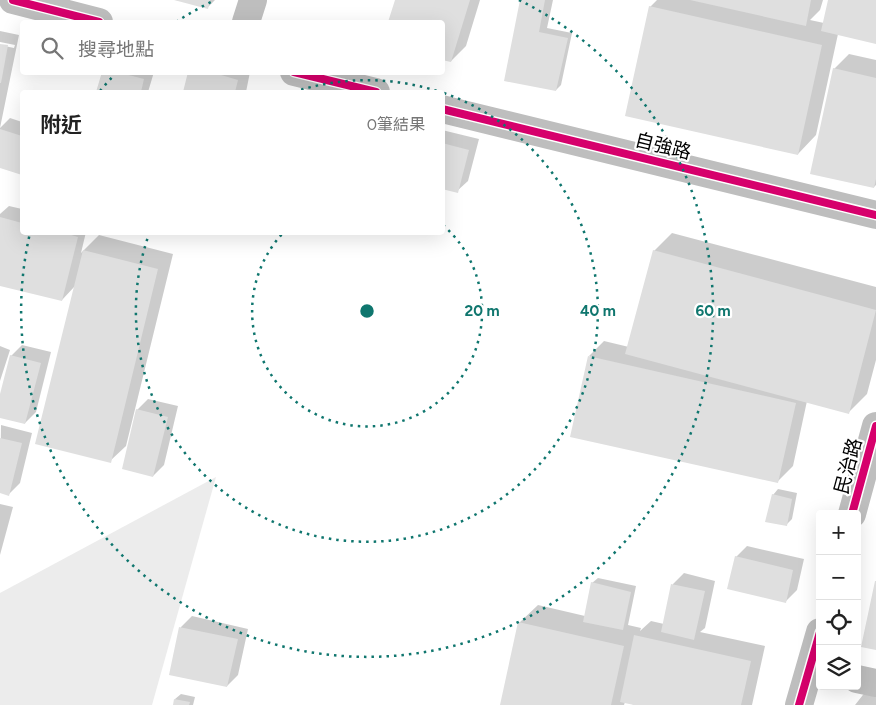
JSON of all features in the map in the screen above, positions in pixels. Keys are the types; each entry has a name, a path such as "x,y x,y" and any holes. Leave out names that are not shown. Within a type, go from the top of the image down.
{"street":[{"path":"14,0 91,20"},
{"path":"247,20 253,0"},
{"path":"306,75 368,90"},
{"name":"自強路","path":"445,110 876,214"},
{"name":"民治路","path":"853,510 876,426"},
{"path":"799,705 815,668 818,645"},
{"path":"861,679 876,683"}],"shaded area":[{"path":"216,477 152,705 0,705 0,593"}],"building":[{"path":"174,0 210,0 208,9"},
{"path":"395,0 470,0 451,62 445,61 445,20 389,20"},
{"path":"520,0 545,0 539,32 568,38 556,91 504,81"},
{"path":"690,0 811,0 806,26"},
{"path":"828,0 876,0 876,44 821,31"},
{"path":"649,6 822,45 798,155 625,116"},
{"path":"0,44 8,45 1,83 0,83"},
{"path":"833,68 876,78 876,179 874,188 810,174"},
{"path":"101,75 129,75 144,79 141,90 97,90"},
{"path":"187,75 221,75 238,80 236,90 184,90"},
{"path":"0,129 20,135 20,174 0,168"},
{"path":"445,144 469,150 458,193 445,190"},
{"path":"0,217 20,222 20,235 71,235 78,237 62,301 0,286"},
{"path":"83,250 158,269 111,463 35,444"},
{"path":"653,250 876,310 849,414 625,354"},
{"path":"10,355 41,363 25,424 0,418 0,394"},
{"path":"588,356 796,403 778,483 570,437"},
{"path":"136,409 168,417 153,477 122,469"},
{"path":"0,438 22,443 9,496 0,493"},
{"path":"772,494 792,499 787,526 765,522"},
{"path":"735,556 793,570 786,603 727,589"},
{"path":"875,581 876,581 876,650 861,647"},
{"path":"591,582 631,592 623,630 583,622"},
{"path":"671,584 705,591 694,640 661,632"},
{"path":"518,622 624,646 611,705 500,705"},
{"path":"179,627 238,639 227,687 169,675"},
{"path":"634,635 751,661 741,705 634,705 620,702"},
{"path":"174,699 190,702 189,705 173,705"}],"cycle path":[{"path":"13,0 91,20"},
{"path":"306,75 368,90"},
{"path":"445,110 876,215"},
{"path":"853,510 876,426"},
{"path":"799,705 816,645"}]}
